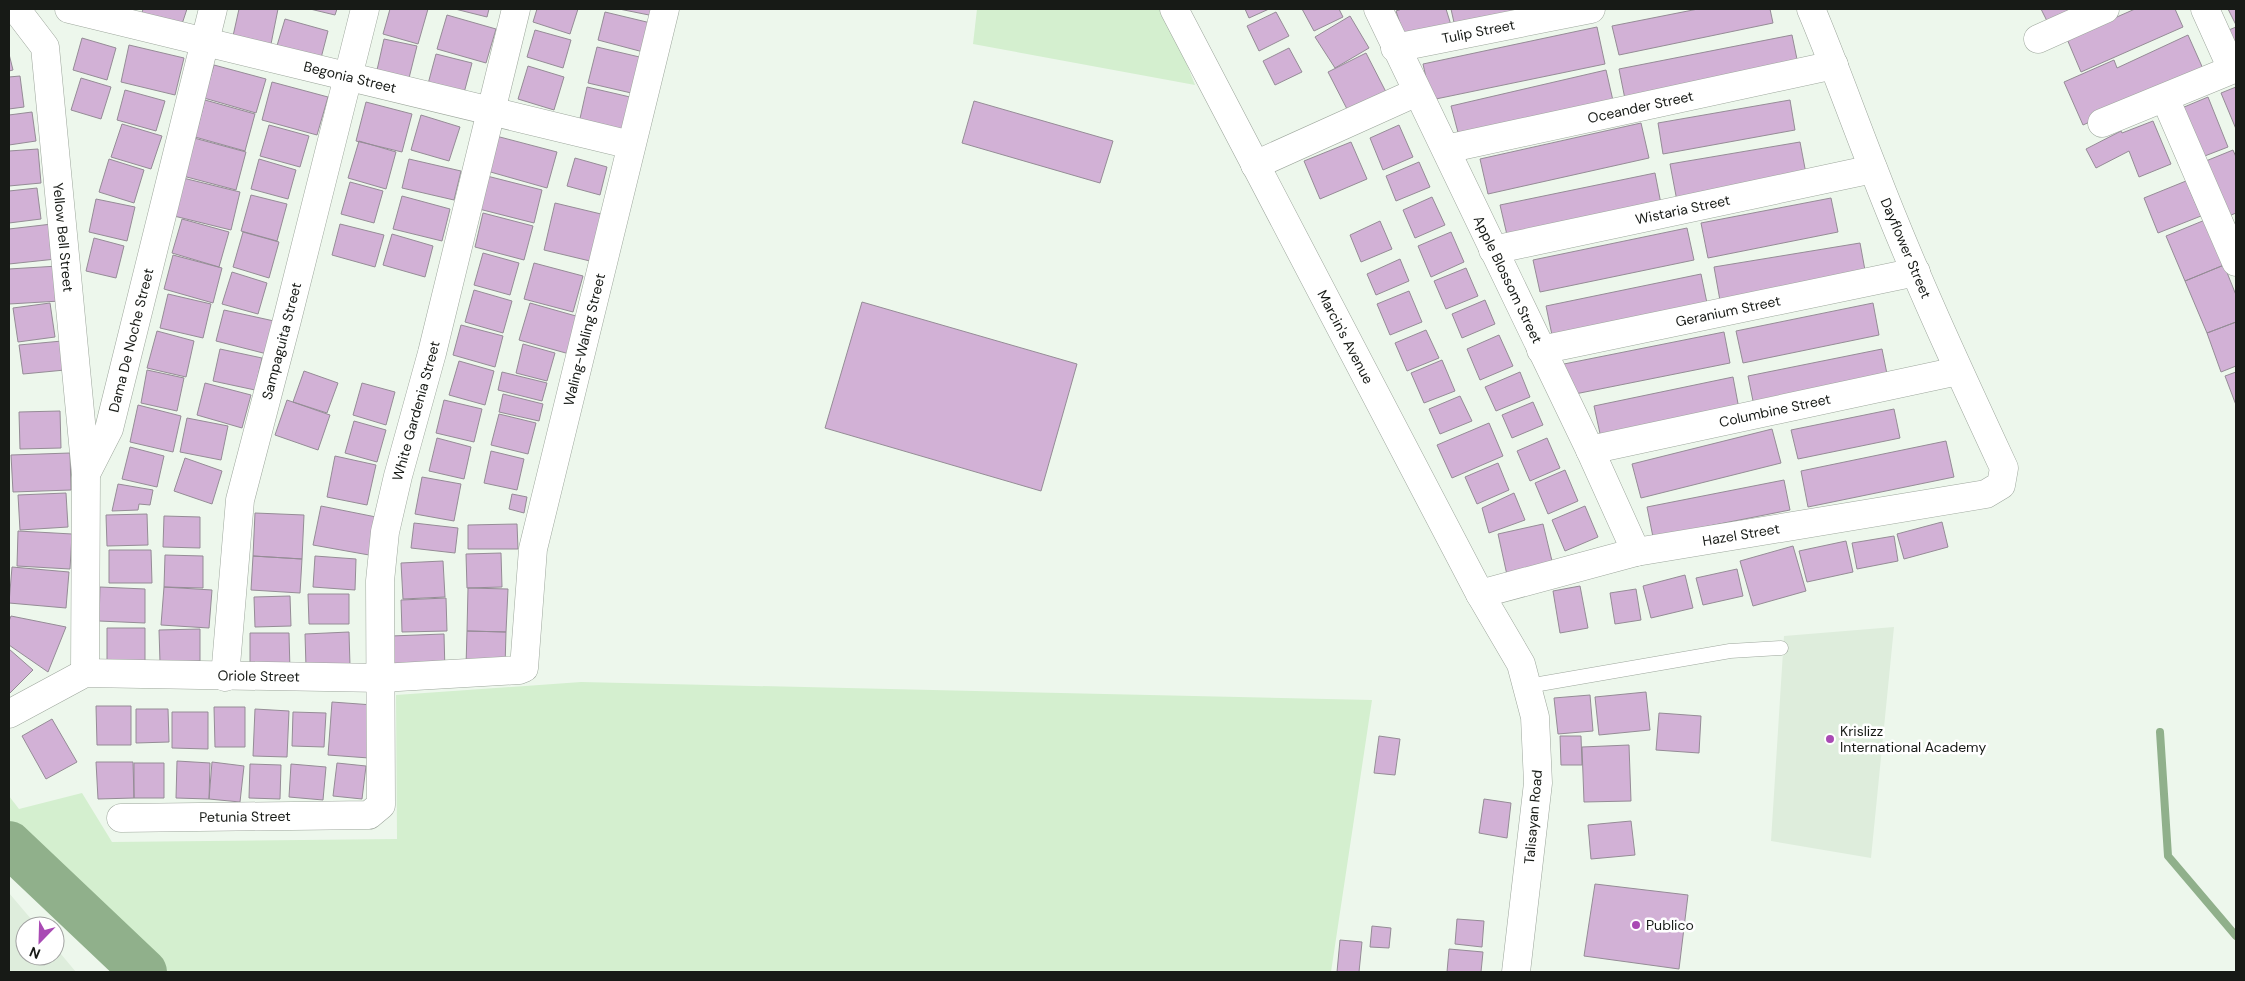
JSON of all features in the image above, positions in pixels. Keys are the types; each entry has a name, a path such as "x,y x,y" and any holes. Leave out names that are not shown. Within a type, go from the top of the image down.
{"street":[{"path":"16,9 45,47"},
{"path":"45,47 55,9"},
{"name":"Begonia Street","path":"69,9 631,145"},
{"name":"Dama De Noche Street","path":"84,673 86,474 109,430 213,9"},
{"name":"Sampaguita Street","path":"225,677 240,500 365,9"},
{"name":"White Gardenia Street","path":"368,815 376,811 382,802 380,581 385,532 398,476 432,353 516,9"},
{"name":"Waling-Waling Street","path":"519,670 524,668 525,664 533,549 665,9"},
{"name":"Marcin's Avenue","path":"1174,9 1480,594 1525,675"},
{"name":"Apple Blossom Street","path":"1378,9 1395,48 1446,149 1590,450 1636,552"},
{"name":"Tulip Street","path":"1395,48 1591,9"},
{"name":"Dayflower Street","path":"1811,9 1873,169 1916,272 1958,371 2004,468 2001,485"},
{"path":"2038,39 2105,9"},
{"path":"2102,123 2234,69 2205,9"},
{"name":"Yellow Bell Street","path":"45,47 86,474"},
{"name":"Oceander Street","path":"1446,149 1834,65"},
{"path":"1255,165 1417,92"},
{"path":"2165,98 2236,262"},
{"name":"Wistaria Street","path":"1493,250 1873,169"},
{"name":"Geranium Street","path":"1542,350 1916,272"},
{"name":"Columbine Street","path":"1590,450 1958,371"},
{"name":"Hazel Street","path":"1480,594 1636,552 1986,494 2001,485"},
{"name":"Oriole Street","path":"84,673 225,677 381,678 519,670"},
{"path":"9,714 84,673"},
{"name":"Talisayan Road","path":"1516,972 1538,782 1535,717 1525,675"},
{"name":"Petunia Street","path":"121,818 368,815"}],"lane":[{"path":"1525,675 1781,648"}],"shaded area":[{"name":"Krislizz International Academy","path":"1894,627 1871,858 1771,841 1784,636"},
{"path":"9,893 29,916 15,916 15,966 65,966 65,959 76,972 9,972"}],"green space":[{"path":"977,9 1165,9 1195,85 973,44"},
{"path":"581,682 1372,700 1331,972 152,972 9,838 9,796 19,809 82,793 112,842 397,839 396,695"}],"building":[{"path":"143,9 187,9 182,24 142,13"},
{"path":"239,9 278,9 271,44 233,36"},
{"path":"310,9 337,9 335,15"},
{"path":"390,9 428,9 418,44 383,34"},
{"path":"455,9 489,9 487,17"},
{"path":"537,9 578,9 570,34 533,22"},
{"path":"619,9 656,9 654,16"},
{"path":"1245,9 1269,9 1249,18"},
{"path":"1302,9 1339,9 1343,17 1314,31"},
{"path":"1402,9 1446,9 1451,25 1405,39 1396,11"},
{"path":"1451,9 1545,9 1455,27"},
{"path":"1698,9 1770,9 1773,23 1619,55 1612,26"},
{"path":"2041,9 2072,9 2073,12 2048,23"},
{"path":"2135,9 2175,9 2183,27 2081,72 2067,39"},
{"path":"2228,9 2236,9 2236,25"},
{"path":"605,12 655,24 647,53 598,40"},
{"path":"1276,12 1289,36 1259,51 1247,26"},
{"path":"447,15 496,29 486,63 437,49"},
{"path":"1350,16 1369,48 1335,68 1315,37"},
{"path":"285,19 328,31 320,62 276,49"},
{"path":"1597,27 1605,64 1431,100 1423,64"},
{"path":"2236,27 2236,59 2224,32"},
{"path":"535,30 571,40 563,68 527,57"},
{"path":"1792,35 1799,69 1626,104 1619,69"},
{"path":"2188,35 2204,71 2083,125 2064,82 2114,60 2117,68"},
{"path":"82,38 116,48 107,80 73,70"},
{"path":"384,39 417,46 409,78 377,70"},
{"path":"129,45 184,58 175,95 121,82"},
{"path":"597,47 648,59 640,95 588,83"},
{"path":"1289,48 1302,72 1275,85 1263,61"},
{"path":"1366,53 1386,92 1348,111 1328,72"},
{"path":"9,54 13,70 9,71"},
{"path":"436,54 472,63 464,93 428,84"},
{"path":"214,65 266,79 256,113 204,98"},
{"path":"528,66 564,77 554,110 518,99"},
{"path":"1606,70 1614,105 1460,140 1451,106"},
{"path":"20,76 24,107 9,109 9,77"},
{"path":"81,78 111,87 101,119 71,110"},
{"path":"272,82 328,97 317,135 262,120"},
{"path":"587,87 630,97 621,133 579,123"},
{"path":"2236,87 2236,129 2221,93"},
{"path":"125,90 165,101 156,131 117,120"},
{"path":"2208,97 2228,147 2197,159 2177,110"},
{"path":"205,100 255,114 245,151 195,137"},
{"path":"1790,100 1795,130 1663,154 1658,123"},
{"path":"974,101 1113,141 1100,183 962,143"},
{"path":"366,102 412,114 402,152 356,141"},
{"path":"32,112 36,141 9,145 9,115"},
{"path":"421,115 460,127 449,161 411,150"},
{"path":"2153,121 2171,164 2139,177 2129,151 2096,168 2086,149 2121,131 2122,133"},
{"path":"1641,123 1649,158 1488,194 1480,159"},
{"path":"122,124 162,136 151,169 111,157"},
{"path":"269,125 309,136 300,167 260,156"},
{"path":"1399,125 1413,157 1383,170 1370,138"},
{"path":"496,136 557,152 547,188 487,171"},
{"path":"194,138 246,152 236,190 183,176"},
{"path":"359,141 396,152 386,189 348,178"},
{"path":"1351,142 1367,179 1320,199 1304,161"},
{"path":"1800,142 1807,179 1677,201 1670,164"},
{"path":"38,149 41,183 9,186 9,151"},
{"path":"2233,150 2236,157 2236,213 2224,218 2201,163"},
{"path":"575,158 607,167 600,195 567,186"},
{"path":"109,159 144,170 134,203 99,192"},
{"path":"259,159 296,170 288,199 251,189"},
{"path":"409,159 461,171 454,200 402,188"},
{"path":"1419,162 1430,187 1396,201 1386,176"},
{"path":"1655,173 1661,204 1507,235 1500,205"},
{"path":"487,176 542,190 534,223 479,209"},
{"path":"183,178 240,192 231,230 174,216"},
{"path":"2186,181 2201,216 2158,233 2144,198"},
{"path":"350,182 383,191 374,223 341,214"},
{"path":"37,188 41,219 9,223 9,191"},
{"path":"251,195 287,204 277,241 241,231"},
{"path":"402,196 450,209 442,241 393,229"},
{"path":"1432,197 1445,225 1415,238 1403,210"},
{"path":"1831,198 1838,232 1708,258 1701,223"},
{"path":"96,199 135,207 127,241 89,232"},
{"path":"555,203 601,214 590,261 544,250"},
{"path":"483,213 533,226 524,260 475,247"},
{"path":"182,219 229,232 219,267 172,253"},
{"path":"2205,220 2224,265 2185,281 2166,236"},
{"path":"1380,221 1392,249 1361,262 1350,235"},
{"path":"52,224 56,259 9,264 9,229"},
{"path":"340,224 384,235 375,267 332,255"},
{"path":"1687,228 1694,260 1540,292 1533,260"},
{"path":"243,232 279,242 269,278 233,267"},
{"path":"1451,232 1464,262 1431,277 1418,246"},
{"path":"392,234 433,246 425,277 383,265"},
{"path":"94,238 124,246 116,278 86,271"},
{"path":"1860,243 1867,281 1721,306 1714,267"},
{"path":"483,253 519,263 510,295 474,285"},
{"path":"173,255 222,268 213,303 164,289"},
{"path":"1400,259 1409,281 1376,295 1367,274"},
{"path":"534,263 583,276 573,312 524,299"},
{"path":"2224,265 2236,295 2236,322 2207,333 2185,281"},
{"path":"58,266 60,301 9,304 9,269"},
{"path":"1466,268 1478,296 1446,309 1434,281"},
{"path":"232,272 267,283 258,314 222,304"},
{"path":"1701,274 1708,308 1553,340 1546,306"},
{"path":"474,290 512,301 503,333 465,322"},
{"path":"1409,291 1422,322 1390,335 1377,304"},
{"path":"168,294 211,304 203,338 160,328"},
{"path":"1485,300 1495,324 1462,338 1452,314"},
{"path":"862,302 1077,364 1041,491 825,428"},
{"path":"50,303 55,337 18,342 13,308"},
{"path":"530,303 583,318 573,355 519,340"},
{"path":"1873,303 1879,335 1743,363 1736,331"},
{"path":"224,310 274,321 267,354 216,341"},
{"path":"2236,322 2236,366 2221,372 2207,333"},
{"path":"461,325 503,336 495,367 453,355"},
{"path":"1426,330 1439,358 1407,371 1395,343"},
{"path":"157,331 194,341 186,377 147,368"},
{"path":"1724,332 1730,363 1570,395 1564,364"},
{"path":"1499,335 1513,366 1480,380 1467,349"},
{"path":"62,341 65,370 23,374 19,345"},
{"path":"523,344 555,353 547,381 516,373"},
{"path":"220,349 262,358 255,390 213,381"},
{"path":"1882,349 1888,379 1754,406 1748,376"},
{"path":"1442,360 1455,391 1424,403 1411,373"},
{"path":"459,361 494,371 485,405 449,395"},
{"path":"147,370 184,378 177,411 141,403"},
{"path":"304,371 338,383 327,413 293,402"},
{"path":"502,372 547,383 542,401 498,390"},
{"path":"1520,372 1530,397 1496,411 1485,387"},
{"path":"2236,372 2236,405 2225,376"},
{"path":"1733,377 1739,409 1601,438 1594,406"},
{"path":"205,383 251,395 242,428 197,415"},
{"path":"362,383 395,392 386,425 353,415"},
{"path":"503,394 543,404 539,421 499,412"},
{"path":"1460,396 1472,421 1440,434 1429,409"},
{"path":"287,400 330,415 318,450 275,435"},
{"path":"444,400 482,409 474,442 436,433"},
{"path":"1533,402 1543,425 1512,438 1502,415"},
{"path":"138,405 181,416 173,452 130,442"},
{"path":"1894,409 1900,438 1798,459 1791,430"},
{"path":"60,411 61,448 20,449 19,412"},
{"path":"499,414 536,423 528,454 491,445"},
{"path":"187,418 228,426 221,460 180,452"},
{"path":"354,421 386,430 377,462 345,453"},
{"path":"1489,423 1503,456 1452,478 1437,445"},
{"path":"1772,429 1781,463 1641,498 1632,464"},
{"path":"437,438 471,447 464,479 429,471"},
{"path":"1547,438 1560,468 1530,481 1517,451"},
{"path":"1946,441 1954,477 1808,507 1801,471"},
{"path":"130,447 164,456 157,487 122,479"},
{"path":"491,451 524,459 517,490 484,483"},
{"path":"70,453 71,490 13,492 11,455"},
{"path":"335,456 376,465 367,505 327,497"},
{"path":"185,458 222,471 212,504 174,491"},
{"path":"1498,463 1509,490 1477,504 1465,477"},
{"path":"1565,470 1578,501 1548,514 1535,483"},
{"path":"422,477 461,484 454,521 415,514"},
{"path":"1784,480 1790,510 1653,537 1647,507"},
{"path":"118,484 153,490 150,505 139,504 138,510 112,511"},
{"path":"66,493 68,527 20,530 18,495"},
{"path":"1514,493 1525,520 1489,533 1482,508"},
{"path":"512,494 527,497 524,513 509,509"},
{"path":"321,506 376,517 369,555 313,545"},
{"path":"1585,506 1598,537 1565,551 1552,520"},
{"path":"255,513 304,515 302,559 253,556"},
{"path":"147,514 148,545 107,546 106,515"},
{"path":"164,516 200,517 200,548 163,547"},
{"path":"1942,522 1948,547 1904,559 1897,534"},
{"path":"414,523 458,528 455,553 411,548"},
{"path":"517,524 518,549 468,549 468,525"},
{"path":"1543,524 1553,565 1507,575 1498,534"},
{"path":"18,531 72,534 70,569 17,566"},
{"path":"1894,536 1898,561 1857,569 1852,543"},
{"path":"1846,541 1853,572 1807,582 1799,551"},
{"path":"1793,546 1806,591 1753,606 1740,561"},
{"path":"109,550 151,550 152,583 109,583"},
{"path":"501,553 502,587 467,588 466,554"},
{"path":"165,555 203,556 203,588 164,587"},
{"path":"253,556 302,559 300,593 251,590"},
{"path":"315,556 356,559 355,590 313,587"},
{"path":"443,561 445,597 403,599 401,563"},
{"path":"12,567 69,572 66,608 9,603"},
{"path":"1737,569 1743,596 1703,605 1696,578"},
{"path":"1685,575 1693,608 1651,618 1643,586"},
{"path":"1580,586 1588,628 1560,633 1553,591"},
{"path":"100,587 145,589 145,623 99,621"},
{"path":"164,587 212,590 209,628 161,625"},
{"path":"468,588 508,589 506,632 467,631"},
{"path":"1636,589 1641,620 1615,624 1610,593"},
{"path":"308,594 349,594 349,624 309,624"},
{"path":"290,596 291,626 255,627 254,597"},
{"path":"446,598 447,631 402,632 401,600"},
{"path":"11,616 66,627 48,672 9,645 9,621"},
{"path":"107,628 145,628 145,669 107,669"},
{"path":"200,629 200,661 160,662 159,630"},
{"path":"467,631 506,632 505,667 466,666"},
{"path":"349,632 350,666 306,667 305,634"},
{"path":"250,633 289,633 290,671 250,672"},
{"path":"444,634 445,672 393,674 391,636"},
{"path":"9,649 33,670 9,694"},
{"path":"1646,692 1650,730 1599,735 1595,697"},
{"path":"1590,695 1593,731 1558,734 1554,698"},
{"path":"332,702 373,705 369,758 328,755"},
{"path":"96,706 131,706 131,745 97,745"},
{"path":"214,707 245,707 245,747 215,747"},
{"path":"136,709 168,709 169,742 136,743"},
{"path":"255,709 289,711 287,757 253,756"},
{"path":"172,712 208,712 208,749 172,748"},
{"path":"293,712 326,713 324,747 292,746"},
{"path":"1659,713 1701,716 1699,753 1656,750"},
{"path":"52,719 77,762 46,779 22,736"},
{"path":"1379,736 1400,739 1395,775 1374,773"},
{"path":"1560,736 1581,736 1582,765 1561,765"},
{"path":"1629,745 1631,801 1584,802 1582,747"},
{"path":"177,761 210,763 209,799 176,798"},
{"path":"96,762 133,762 134,798 98,799"},
{"path":"212,762 244,766 240,802 209,799"},
{"path":"134,763 164,763 164,798 134,798"},
{"path":"337,763 366,766 362,799 333,796"},
{"path":"250,764 281,765 280,799 249,798"},
{"path":"291,764 326,767 323,800 289,797"},
{"path":"1484,799 1511,803 1507,838 1479,833"},
{"path":"1631,821 1635,855 1591,859 1588,825"},
{"name":"Publico","path":"1595,884 1688,895 1679,969 1584,956"},
{"path":"1457,919 1484,921 1482,947 1455,944"},
{"path":"1372,926 1391,928 1389,948 1370,947"},
{"path":"1340,940 1362,942 1359,972 1337,972"},
{"path":"1449,949 1483,952 1481,972 1447,972"}],"waterway":[{"path":"2160,732 2168,856 2236,936"},
{"path":"9,844 144,972"}],"place":[{"name":"Krislizz International Academy","path":"1830,739"},
{"name":"Publico","path":"1636,925"}]}
